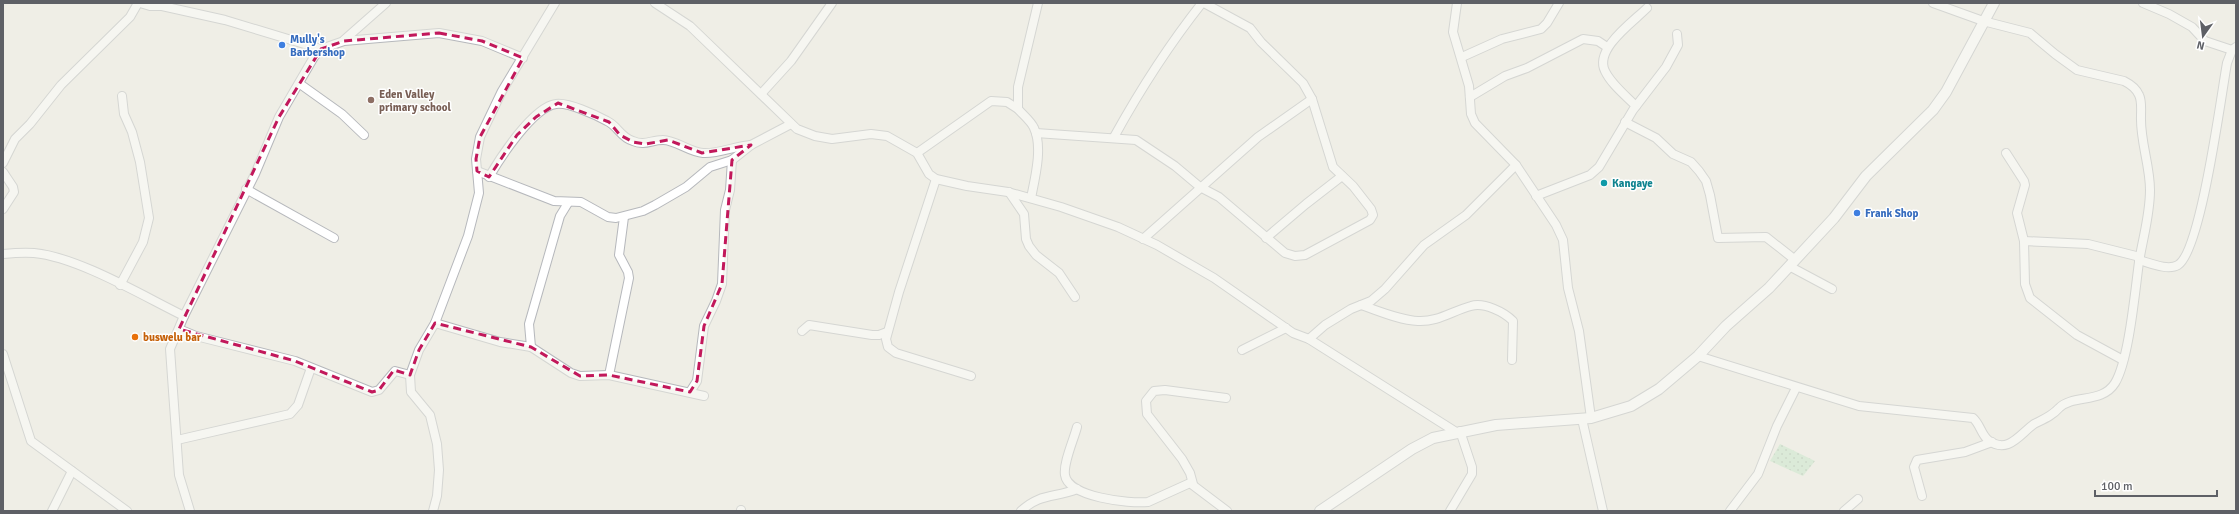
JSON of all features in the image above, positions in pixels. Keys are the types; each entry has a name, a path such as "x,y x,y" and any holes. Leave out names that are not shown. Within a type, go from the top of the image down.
{"street":[{"path":"3,163 14,139 30,124 61,85 130,17 139,3 150,6 162,6 226,20 321,49"},
{"path":"344,41 386,3"},
{"path":"433,511 437,496 439,470 438,444 430,415 411,392 410,375 418,350 435,323 468,236 479,192 476,159 480,137 502,91 555,3"},
{"path":"655,3 690,26 791,124 815,136 832,139 871,134 888,136 917,152 929,174 936,179 968,186 1008,192 1031,198 1097,219 1143,239 1227,286 1293,333 1309,339 1458,432 1472,467 1472,474 1450,511"},
{"path":"761,94 791,60 832,3"},
{"path":"1018,109 1018,87 1038,3"},
{"path":"1036,134 1114,137 1136,140 1175,166 1200,187 1219,197 1285,253 1294,256 1305,255 1370,220 1373,215 1371,209 1353,186 1333,167 1312,99 1303,83 1261,42 1250,28 1203,3 1170,43 1144,82 1114,137"},
{"path":"1457,3 1453,32 1462,57 1470,97 1471,114 1475,123 1516,165 1563,240 1568,288 1579,330 1587,419 1603,511"},
{"path":"1462,57 1502,39 1541,28 1547,23 1559,3"},
{"path":"1698,356 1796,388 1859,406 1973,418 1984,436 1992,442 1999,444 2012,443 2028,429 2052,416 2064,404 2093,398 2105,392 2116,382 2123,360 2140,258 2149,217 2150,189 2142,142 2140,95 2130,84 2124,81 2077,70 2030,33 1984,21 1933,3"},
{"path":"1320,511 1412,449 1433,438 1496,425 1587,419 1631,406 1659,389 1698,356 1792,262 1834,218 1866,176 1933,110 1946,92 1994,3"},
{"path":"2024,241 2088,244 2173,267 2180,264 2189,249 2199,221 2227,63 2234,49 2205,41 2192,27 2169,14 2143,3"},
{"path":"1636,106 1605,73 1603,59 1607,48 1647,8"},
{"path":"190,511 179,475 170,355 172,342 279,117 300,84 314,57 321,49 344,41 439,33 482,41 523,58"},
{"path":"1536,196 1590,174 1599,167 1625,122 1666,67 1678,45 1677,34"},
{"path":"1470,97 1505,76 1527,68 1582,39 1598,42 1607,48"},
{"path":"300,84 342,114 364,135"},
{"path":"120,285 143,242 149,218 140,162 132,132 124,114 122,96"},
{"path":"1143,239 1258,137 1312,99"},
{"path":"917,152 991,101 1007,102 1018,109 1033,126 1036,134 1038,167 1031,198"},
{"path":"489,177 517,135 536,116 551,105 558,103 579,109 609,122 620,135 633,142 646,144 668,140 681,147 702,153 751,145"},
{"path":"1625,122 1656,138 1677,156 1695,166 1706,180 1718,238 1766,237 1792,262 1832,289"},
{"path":"477,171 489,177 554,201 568,203 581,202 608,217 624,217 655,205 686,187 710,167 732,160 751,145 791,124"},
{"path":"2006,153 2024,181 2024,191 2017,213 2024,241 2025,284 2030,298 2077,334 2123,360"},
{"path":"690,392 697,381 704,326 722,284 725,210 730,190 732,160"},
{"path":"1309,339 1325,325 1371,301 1385,289 1424,245 1466,215 1516,165"},
{"path":"3,172 13,186 14,192 3,209"},
{"path":"1266,238 1342,176"},
{"path":"936,179 887,332 888,347 896,353 971,376"},
{"path":"246,189 334,238"},
{"path":"1008,192 1024,214 1026,238 1029,246 1036,255 1058,272 1074,297"},
{"path":"554,201 560,216"},
{"path":"531,347 529,324 560,216 568,203"},
{"path":"609,375 629,278 628,272 619,255 624,217"},
{"path":"3,254 33,252 62,259 184,316"},
{"path":"1361,305 1416,321 1444,317 1471,305 1490,308 1509,316 1513,321 1512,360"},
{"path":"435,323 500,342 531,347 576,374 609,375 704,396"},
{"path":"802,331 809,325 872,335 879,335 887,332"},
{"path":"1242,350 1286,328"},
{"path":"179,329 196,336 272,354 372,392 379,390 394,371 410,375"},
{"path":"3,354 29,437 37,446 127,511"},
{"path":"177,440 290,414 298,405 310,368"},
{"path":"1730,511 1758,474 1777,426 1796,388"},
{"path":"1193,484 1190,473 1182,459 1147,414 1146,401 1154,391 1165,390 1226,398"},
{"path":"1077,427 1065,474 1069,484 1077,489 1104,498 1141,503 1148,502 1186,483 1193,484 1227,511"},
{"path":"1922,496 1914,467 1917,460 1965,452 1992,442"},
{"path":"52,511 72,471"},
{"path":"1021,511 1028,504 1043,497 1077,489"},
{"path":"1844,511 1858,499"}],"highlighted area":[{"path":"439,33 482,41 523,58 480,137 476,159 477,171 489,177 517,135 536,117 558,103 609,122 620,135 633,142 646,144 668,140 702,153 751,145 732,160 722,284 704,326 697,381 690,392 609,375 580,376 531,347 435,323 419,350 410,375 394,370 379,390 372,392 295,361 179,329 279,117 321,49 344,41"}],"green space":[{"path":"1780,444 1815,461 1803,476 1770,461"}],"place":[{"name":"Mully's Barbershop","path":"282,45"},
{"name":"Eden Valley primary school","path":"371,100"},
{"name":"Kangaye","path":"1604,183"},
{"name":"Frank Shop","path":"1857,213"},
{"name":"buswelu bar","path":"135,337"}]}
